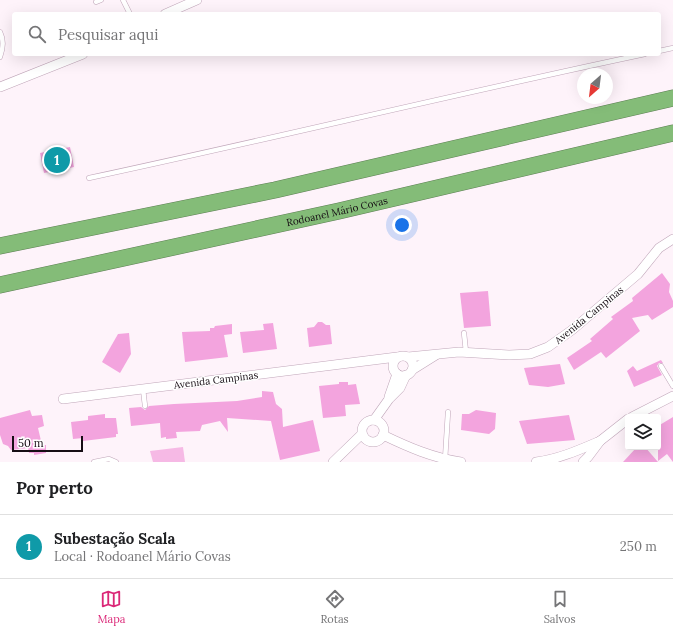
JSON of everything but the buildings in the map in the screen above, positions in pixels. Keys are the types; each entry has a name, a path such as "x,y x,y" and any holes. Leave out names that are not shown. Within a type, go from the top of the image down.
{"highway":[{"path":"0,246 275,190 673,98"},
{"name":"Rodoanel Mário Covas","path":"0,285 339,211 673,133"}],"street":[{"path":"170,12 198,0"},
{"path":"0,87 78,56"},
{"name":"Avenida Campinas","path":"408,357 439,353 466,352 509,355 530,354 548,347 572,330 638,274 659,248 673,239"},
{"path":"374,420 389,398 400,388 405,373 413,365 412,360 408,357 402,355 397,357 394,361 394,371 405,373 439,353"},
{"name":"Avenida Campinas","path":"63,399 397,357"},
{"name":"Avenida Campinas","path":"370,361 393,366"},
{"path":"638,414 673,396"},
{"path":"333,462 362,434 364,424 374,420 382,425 384,430 380,439 375,441 370,441 362,434"},
{"path":"583,462 600,442 625,421"},
{"path":"383,435 445,460 461,462"},
{"path":"536,462 548,460 600,442"}],"lane":[{"path":"123,0 129,12"},
{"path":"0,32 3,48 0,57"},
{"path":"661,51 673,48"},
{"path":"89,178 503,84 636,56"},
{"path":"464,333 466,352"},
{"path":"661,366 673,386"},
{"path":"142,389 145,406"},
{"path":"445,460 448,412"},
{"path":"94,462 109,459 116,462"}],"shaded area":[{"path":"183,447 185,462 153,462 150,451"}],"place":[{"name":"Subestação Scala","path":"57,160"}]}
